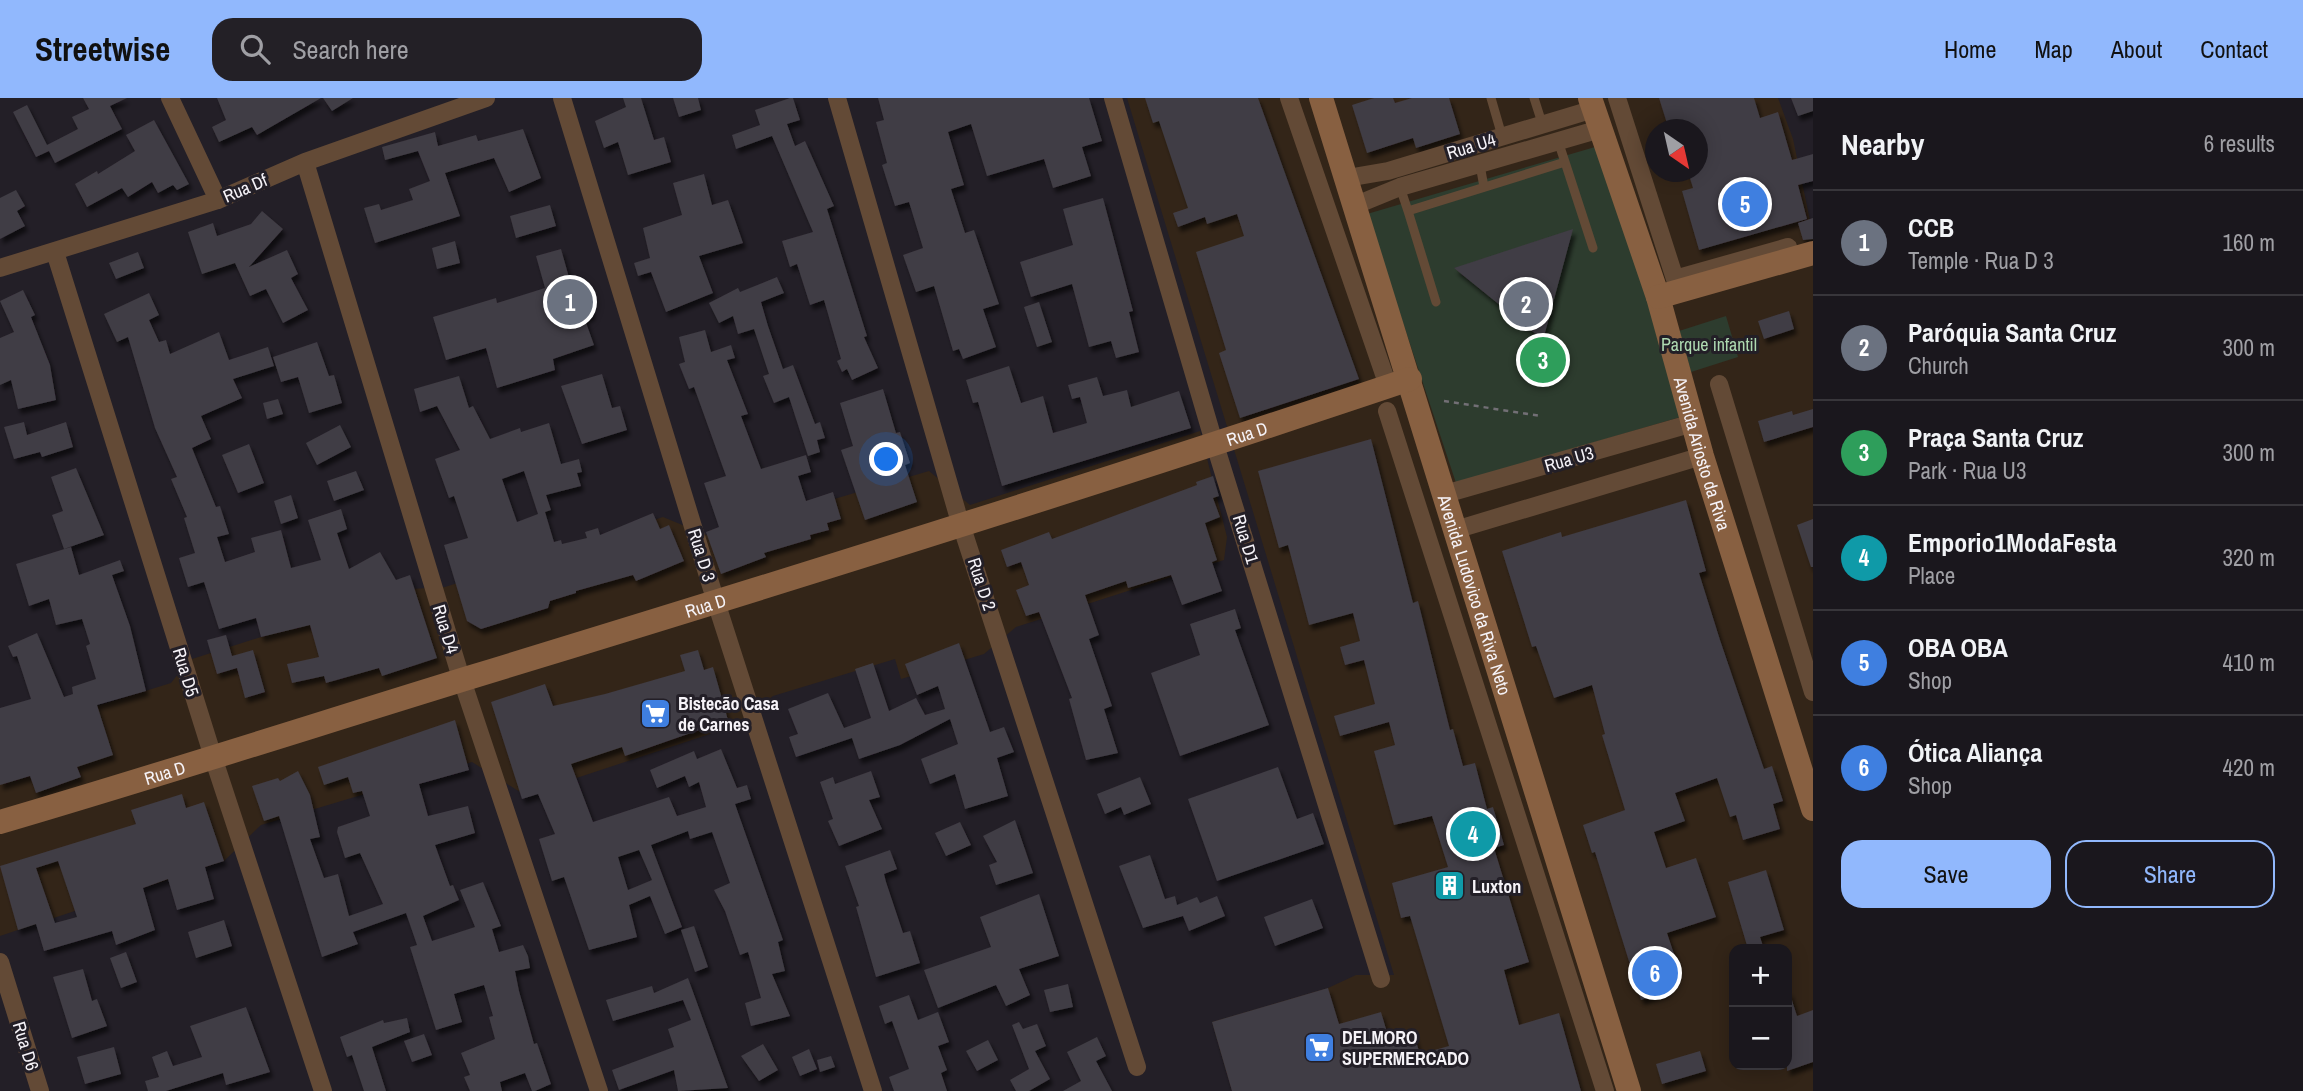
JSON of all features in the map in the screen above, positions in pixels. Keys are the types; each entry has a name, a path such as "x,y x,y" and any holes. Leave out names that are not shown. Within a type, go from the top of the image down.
{"street":[{"path":"170,98 218,200"},
{"name":"Rua Df","path":"0,268 218,200 305,162 463,102 486,98"},
{"name":"Rua D 3","path":"562,98 716,603 873,1091"},
{"name":"Rua D 2","path":"837,98 961,524 1137,1067"},
{"name":"Rua D1","path":"1113,98 1216,445 1381,979"},
{"path":"1289,98 1398,378"},
{"name":"Avenida Ludovico da Riva Neto","path":"1321,98 1356,205 1398,378 1445,494 1629,1091"},
{"path":"1617,98 1675,279 1788,247"},
{"name":"Rua U4","path":"1348,178 1388,171 1542,123 1595,112"},
{"name":"Rua U4","path":"1356,205 1400,187 1558,141 1595,112"},
{"name":"Avenida Ariosto da Riva","path":"1595,112 1658,297 1702,456 1813,809"},
{"path":"1477,145 1480,165"},
{"name":"Rua D4","path":"305,162 462,680 599,1091"},
{"name":"Rua D5","path":"55,252 214,760 323,1091"},
{"path":"1658,297 1813,253"},
{"name":"Rua D","path":"0,822 214,760 1216,445 1398,378"},
{"path":"1719,384 1813,692"},
{"path":"1387,411 1605,1091"},
{"name":"Rua U3","path":"1445,494 1693,423"},
{"name":"Rua U3","path":"1455,530 1702,456"},
{"name":"Rua D6","path":"0,961 40,1091"}],"lane":[{"path":"1491,98 1502,136"},
{"path":"1534,98 1542,123"},
{"path":"1558,141 1592,248"},
{"path":"1408,211 1565,162"},
{"path":"1480,165 1484,187"},
{"path":"1400,187 1436,302"}],"path":[{"path":"1444,401 1541,416"}],"shaded area":[{"path":"1127,98 1778,98 1793,139 1813,235 1813,1091 1232,1091 1212,1022 1328,988 1356,975 1394,975"},
{"path":"1200,431 1227,537 1224,560 1016,627 984,654 901,679 895,659 773,696 734,726 525,795 472,762 261,825 224,861 0,936 0,736 171,683 189,660 411,589 445,587 663,517 709,536 929,471 970,505"}],"green space":[{"path":"1595,147 1656,303 1684,416 1456,483 1367,214"},
{"name":"Parque infantil","path":"1726,316 1738,357 1691,372 1679,331"}],"building":[{"path":"83,98 127,98 110,106 122,129 55,163 49,151 36,157 13,112 27,105 47,145 78,129 72,117 89,109"},
{"path":"217,98 321,98 257,135 252,127 219,142 212,127 226,120"},
{"path":"323,98 353,98 332,111"},
{"path":"623,98 641,98 654,140 664,137 671,162 628,175 618,142 604,148 595,121 626,107"},
{"path":"673,98 698,98 701,110 679,117"},
{"path":"793,98 800,120 787,124 795,146 805,141 834,206 827,209 867,336 864,337 878,368 852,380 847,369 842,372 837,361 841,359 824,300 810,305 797,264 790,267 782,241 813,232 772,136 736,149 732,135 760,125 755,110"},
{"path":"878,98 1089,98 1102,141 1082,147 1091,176 1053,188 1044,159 987,176 971,124 948,132 964,185 951,189 965,233 974,230 999,304 983,309 996,347 963,359 959,349 953,351 934,286 916,292 903,255 923,248 909,202 895,206 882,165 887,163 876,122 884,120"},
{"path":"1145,98 1258,98 1359,379 1240,418 1219,353 1226,350 1196,252 1244,236 1237,214 1207,224 1205,217 1178,227 1173,213 1188,208 1159,121 1153,123"},
{"path":"1374,98 1393,98 1395,103 1412,98 1449,98 1460,134 1416,148 1413,138 1367,153 1352,105"},
{"path":"1659,98 1754,98 1760,118 1778,112 1792,160 1813,154 1813,181 1798,185 1807,219 1699,250 1682,191 1693,188 1691,182 1708,182 1708,119 1666,119"},
{"path":"1791,98 1813,98 1813,111 1798,116"},
{"path":"154,120 189,184 177,190 173,185 158,193 152,182 128,197 122,188 87,207 75,184 97,171 98,174 135,151 126,135"},
{"path":"523,129 541,178 509,192 494,158 445,173 460,216 375,243 364,208 379,204 381,210 413,200 409,189 430,181 418,151 385,160 382,147 435,132 438,146 476,135 478,141"},
{"path":"704,174 712,205 728,200 743,243 699,256 713,293 666,312 651,272 638,276 634,263 650,258 643,228 682,215 673,183"},
{"path":"16,190 25,206 17,211 25,226 0,239 0,198"},
{"path":"1103,198 1133,311 1129,312 1139,352 1116,358 1111,341 1089,347 1072,284 1031,297 1020,262 1073,245 1063,209"},
{"path":"550,205 556,226 516,238 510,216"},
{"path":"262,211 283,229 249,267 287,250 298,274 291,278 308,310 283,323 266,289 250,296 235,263 202,274 188,232 213,223 217,236 251,224"},
{"path":"1813,218 1813,239 1803,240 1798,223"},
{"path":"1573,229 1543,340 1454,268"},
{"path":"455,241 460,263 437,269 432,248"},
{"path":"561,249 570,281 580,278 592,315 584,317 594,345 553,359 555,370 497,388 486,348 446,360 433,317 496,298 497,303 545,288 536,256"},
{"path":"138,252 144,268 116,279 109,263"},
{"path":"777,277 784,293 761,302 783,369 793,365 815,424 820,422 825,438 817,440 820,452 808,456 789,397 774,403 763,376 769,374 754,329 738,334 733,316 719,323 709,303 738,288 740,292"},
{"path":"23,290 35,315 31,317 50,365 56,400 18,409 11,380 0,385 0,338 14,332 0,301"},
{"path":"149,293 159,315 149,320 159,342 166,340 170,354 219,332 229,360 268,347 274,366 233,379 242,398 201,416 211,439 192,448 216,507 220,506 229,534 217,537 225,562 255,552 251,538 281,530 291,568 321,560 308,520 341,509 347,529 337,533 349,569 380,552 396,580 410,575 437,658 382,676 379,668 326,683 324,676 292,683 287,664 319,657 310,625 261,637 256,618 219,629 204,582 188,587 179,558 195,553 184,518 187,517 171,479 177,477 155,428 128,337 117,342 104,314"},
{"path":"1039,302 1052,342 1037,347 1024,307"},
{"path":"1789,311 1794,329 1764,339 1758,321"},
{"path":"705,330 711,352 731,345 735,358 727,360 748,414 741,416 761,469 806,455 811,472 798,476 806,501 833,492 841,519 827,523 829,530 810,535 811,539 764,553 766,557 721,574 706,532 719,527 704,483 726,476 694,387 689,389 679,364 685,362 679,337"},
{"path":"317,342 329,376 334,375 342,403 309,413 298,377 281,382 273,357"},
{"path":"1009,366 1021,403 1043,396 1053,433 1087,423 1080,397 1072,399 1068,385 1097,377 1103,396 1127,390 1131,407 1179,391 1191,428 1002,486 978,402 973,403 966,380"},
{"path":"602,374 612,408 620,406 627,430 582,444 561,386"},
{"path":"459,376 469,408 473,406 490,439 520,428 521,432 549,423 561,464 579,459 582,472 577,473 581,486 546,495 551,510 545,512 554,542 561,540 562,544 587,538 585,532 598,528 600,535 653,513 660,529 669,525 684,561 636,581 633,575 576,591 550,601 548,608 481,629 467,621 444,545 468,538 454,496 449,498 435,459 460,450 437,406 420,412 414,389","holes":["524,471 538,514 517,522 502,479"]},
{"path":"883,389 896,433 900,432 910,463 905,465 917,502 865,520 841,450 853,446 840,403"},
{"path":"278,399 283,414 267,419 263,403"},
{"path":"1813,409 1813,427 1764,442 1758,421 1792,411 1793,415"},
{"path":"24,422 27,435 66,422 73,447 42,457 40,452 14,459 4,427"},
{"path":"340,425 351,447 317,465 306,443"},
{"path":"1371,439 1413,603 1418,601 1450,730 1453,729 1463,766 1475,763 1487,809 1493,807 1504,845 1494,848 1529,962 1504,970 1519,1025 1559,1013 1581,1091 1232,1091 1212,1022 1328,988 1339,1024 1381,1012 1389,1039 1413,1032 1420,1054 1449,1046 1410,916 1401,918 1392,883 1448,867 1432,816 1394,825 1374,751 1395,745 1389,722 1340,736 1334,716 1375,704 1364,660 1345,665 1340,647 1360,641 1353,613 1309,625 1288,545 1279,548 1258,471"},
{"path":"249,444 264,483 238,493 222,455"},
{"path":"76,468 104,535 64,549 52,515 63,511 51,477"},
{"path":"356,471 364,490 334,501 327,481"},
{"path":"1213,476 1219,496 1213,498 1220,517 1205,523 1217,560 1212,562 1222,591 1182,605 1171,575 1128,588 1126,581 1085,595 1099,635 1089,639 1112,706 1104,709 1118,753 1086,760 1069,699 1072,698 1039,612 1026,616 1016,590 1029,585 1021,562 1007,567 1001,550 1049,532 1052,539 1197,485 1196,482"},
{"path":"291,495 298,518 281,524 274,501"},
{"path":"1686,500 1706,571 1699,573 1720,640 1764,769 1772,766 1783,801 1773,804 1780,829 1743,840 1736,815 1730,817 1717,778 1675,793 1685,821 1654,832 1666,868 1696,858 1716,917 1667,933 1677,963 1660,969 1667,991 1641,1000 1595,852 1592,853 1583,825 1625,810 1602,735 1605,734 1592,685 1554,698 1536,646 1532,647 1502,551 1561,532 1562,537"},
{"path":"1813,519 1813,567 1811,567 1797,525"},
{"path":"71,547 79,575 120,560 124,571 112,575 130,626 146,691 97,705 113,755 77,767 81,777 36,793 30,776 0,785 0,708 31,699 17,656 13,657 8,646 37,633 64,697 73,694 72,687 96,679 86,646 90,644 82,619 56,625 49,599 29,606 16,564"},
{"path":"1235,609 1241,628 1235,630 1269,725 1180,756 1151,673 1200,655 1190,624"},
{"path":"226,635 232,656 253,650 265,692 245,698 237,668 217,674 207,640"},
{"path":"959,643 990,732 1004,727 1014,752 997,758 1008,796 965,809 955,774 930,784 921,759 958,744 950,719 900,745 859,759 852,738 796,757 789,737 798,734 788,709 828,693 844,728 871,718 855,669 873,663 889,711 916,698 925,715 945,709 938,686 917,695 905,664"},
{"path":"698,650 704,670 713,667 728,720 625,756 622,747 571,764 593,822 669,797 677,816 706,807 699,782 689,787 685,776 657,788 650,770 694,751 697,759 721,749 737,788 747,785 751,799 735,804 783,940 778,942 785,971 772,974 790,1016 751,1026 745,1003 761,998 748,952 740,955 725,911 714,890 730,883 712,832 690,839 688,831 651,845 682,927 665,934 650,896 629,905 637,937 589,950 564,877 552,881 539,839 555,834 538,794 522,799 491,702 545,684 553,706 605,694 685,671 680,655","holes":["639,850 652,880 628,890 618,857"]},
{"path":"455,720 469,770 419,784 428,816 468,806 475,833 435,845 450,886 453,885 459,900 423,916 432,941 475,927 460,890 483,882 501,926 492,929 499,952 523,945 528,956 530,968 515,971 534,1044 537,1043 551,1084 535,1091 532,1091 525,1073 500,1082 502,1091 470,1091 464,1077 470,1075 461,1053 495,1039 489,1017 493,1016 484,985 454,994 462,1022 436,1030 410,947 417,945 406,913 353,932 358,944 322,957 279,816 264,821 252,786 278,778 280,781 298,771 310,795 320,837 310,839 324,878 338,874 349,916 383,904 360,853 345,858 337,832 338,827 370,816 362,791 353,793 348,777 324,785 318,767"},
{"path":"1278,767 1297,819 1313,813 1324,844 1217,881 1188,799"},
{"path":"871,771 880,797 869,800 882,829 839,846 828,821 833,819 820,782 833,777 835,784"},
{"path":"1140,777 1151,804 1124,815 1121,807 1105,814 1097,794"},
{"path":"182,794 186,808 204,802 224,861 205,867 214,899 177,910 168,879 143,888 155,930 116,945 112,931 44,951 36,924 18,930 0,866 136,824 131,810","holes":["58,861 77,917 55,923 36,868"]},
{"path":"1015,820 1033,873 996,885 989,865 997,862 983,836"},
{"path":"960,822 971,845 946,856 935,833"},
{"path":"890,850 897,869 884,874 886,882 903,933 910,931 920,963 876,977 856,907 859,906 845,866"},
{"path":"1150,855 1165,899 1175,896 1177,905 1197,897 1200,903 1217,896 1225,916 1189,931 1183,916 1143,928 1119,866"},
{"path":"1766,870 1784,930 1760,937 1762,944 1747,944 1728,882"},
{"path":"1039,894 1059,956 1019,969 1030,995 1006,1006 996,985 938,1008 924,970 991,947 980,917"},
{"path":"1312,899 1323,928 1275,946 1264,917"},
{"path":"224,920 232,946 196,958 188,932"},
{"path":"694,926 708,967 695,972 681,930"},
{"path":"126,952 137,982 121,988 110,958"},
{"path":"83,969 92,1001 97,999 107,1026 72,1038 53,977"},
{"path":"688,978 728,1088 678,1091 674,1070 619,1090 612,1070 674,1047 668,1029 691,1020 683,1000 613,1021 606,1000 652,986 654,993"},
{"path":"1068,984 1073,1007 1050,1012 1044,990"},
{"path":"909,995 918,1020 938,1012 949,1042 938,1046 947,1070 941,1073 947,1091 894,1091 889,1077 909,1069 892,1021 885,1024 879,1006"},
{"path":"1792,1000 1797,1016 1813,1010 1813,1062 1792,1069"},
{"path":"246,1007 270,1072 226,1085 223,1073 166,1091 148,1091 145,1081 159,1077 152,1057 167,1051 173,1066 202,1057 190,1026"},
{"path":"407,1018 410,1032 372,1047 386,1091 364,1091 352,1055 347,1057 340,1037 383,1020 384,1023"},
{"path":"1019,1022 1023,1029 1037,1024 1046,1046 1035,1051 1050,1079 1029,1091 1016,1091 1010,1080 1029,1069 1012,1025"},
{"path":"424,1034 432,1055 412,1062 404,1041"},
{"path":"1097,1037 1106,1056 1096,1061 1112,1091 1063,1091 1081,1081 1067,1052"},
{"path":"988,1040 998,1060 977,1071 966,1051"},
{"path":"763,1044 778,1070 759,1081 741,1056"},
{"path":"114,1047 121,1074 85,1084 77,1057"},
{"path":"809,1049 817,1069 800,1076 792,1057"},
{"path":"1700,1051 1706,1071 1662,1084 1656,1064"},
{"path":"831,1056 835,1067 820,1072 817,1060"}],"place":[{"name":"OBA OBA","path":"1745,204"},
{"name":"CCB","path":"570,302"},
{"name":"Paróquia Santa Cruz","path":"1526,304"},
{"name":"Praça Santa Cruz","path":"1543,360"},
{"name":"Bistecão Casa de Carnes","path":"655,713"},
{"name":"Emporio1ModaFesta","path":"1473,834"},
{"name":"Luxton","path":"1449,886"},
{"name":"Ótica Aliança","path":"1655,973"},
{"name":"DELMORO SUPERMERCADO","path":"1319,1047"}]}
